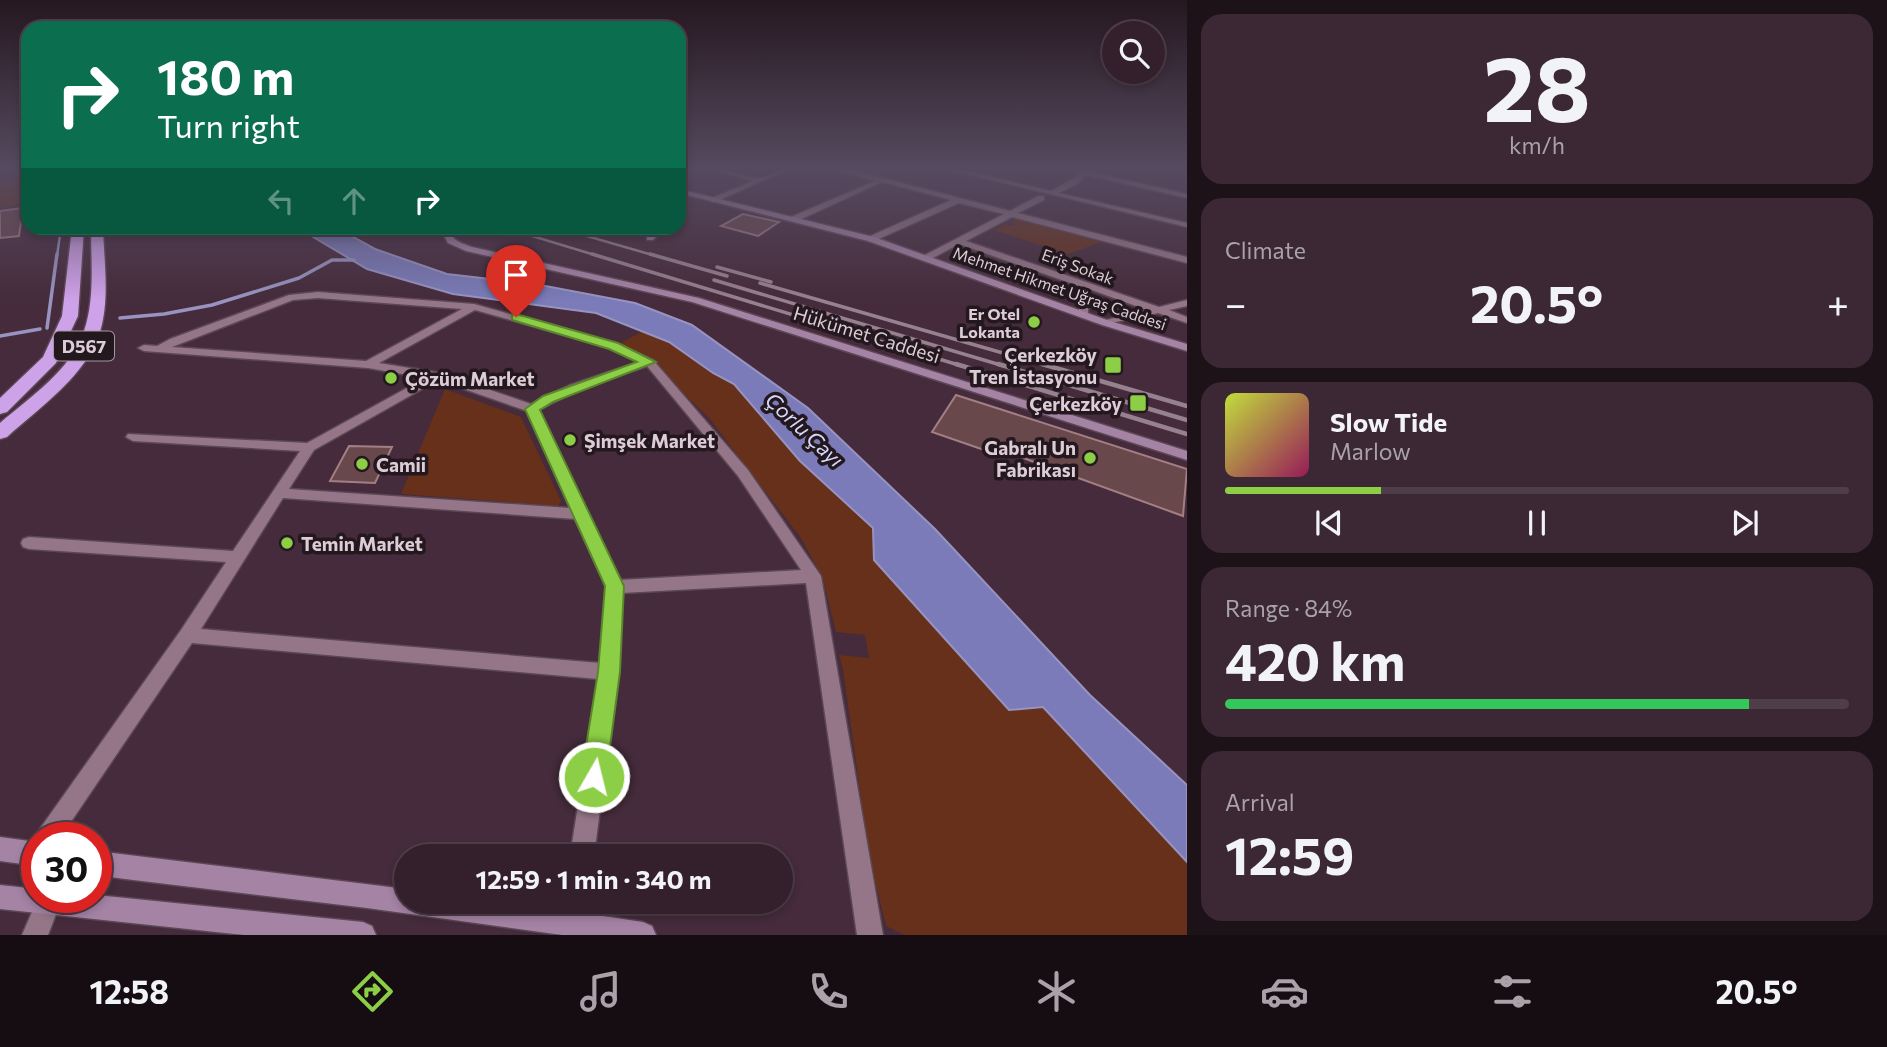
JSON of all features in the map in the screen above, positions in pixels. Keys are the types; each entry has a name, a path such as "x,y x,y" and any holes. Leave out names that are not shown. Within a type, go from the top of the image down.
{"highway":[{"name":"D567","path":"0,408 50,359 71,316 77,235"},
{"name":"D567","path":"0,432 67,371 89,339 97,313 97,235"}],"main road":[{"name":"Mehmet Hikmet Uğraş Caddesi","path":"771,214 871,239 1106,323 1187,348"},
{"name":"Hükümet Caddesi","path":"448,235 451,240 469,249 695,300 1187,456"},
{"path":"0,849 21,851"},
{"path":"112,866 178,876 394,897"},
{"path":"0,897 21,900"},
{"path":"112,911 290,931 363,935"},
{"path":"580,914 643,935"}],"street":[{"path":"793,219 805,214"},
{"path":"871,239 928,214"},
{"path":"926,257 1008,214"},
{"path":"1011,214 1187,260"},
{"path":"1139,214 1187,225"},
{"name":"Eriş Sokak","path":"958,241 1187,320"},
{"path":"1083,314 1084,285"},
{"path":"584,844 609,672 614,586 532,409 437,376 368,365 151,349 292,297 376,298 474,307 614,346 649,362 743,473 813,576 870,935"},
{"path":"1106,323 1187,303"},
{"path":"368,365 474,307"},
{"path":"532,409 548,399 605,376 649,362"},
{"path":"58,822 187,635 309,447 437,376"},
{"path":"134,437 309,447"},
{"path":"281,493 580,514"},
{"path":"29,544 239,557"},
{"path":"614,586 813,576"},
{"path":"187,635 609,672"},
{"path":"35,935 44,913"}],"shaded area":[{"path":"1016,219 1102,242 1068,254 994,230 1006,224 1011,226 1015,223 1010,222"},
{"path":"643,331 669,342 713,373 734,384 800,461 873,528 874,560 1009,710 1043,707 1187,862 1187,935 905,935 886,926 869,856 839,655 869,658 865,635 836,632 823,579 801,538 709,418 648,359 619,344"},
{"path":"445,389 521,417 561,501 558,506 401,494"}],"water":[{"name":"Çorlu Çayı","path":"310,235 350,235 375,249 447,274 535,284 635,303 692,325 808,408 935,529 1090,695 1187,785 1187,862 1043,707 1009,710 874,560 873,528 800,461 734,384 713,373 669,342 596,313 453,294 367,269"}],"building":[{"path":"0,214 21,214 19,236 0,238"},
{"path":"743,214 779,222 758,236 721,226"},
{"name":"Gabralı Un Fabrikası","path":"956,395 1187,469 1183,516 990,446 987,451 932,432"},
{"name":"Camii","path":"349,446 392,447 375,483 330,481"}],"waterway":[{"path":"57,256 60,235"},
{"path":"47,328 57,254"},
{"path":"120,318 164,314 212,305 299,278 332,260 354,260"},
{"path":"0,336 40,329"}],"railway":[{"path":"529,235 598,256"},
{"path":"583,235 656,256"},
{"path":"592,254 962,366"},
{"path":"650,254 727,276"},
{"path":"717,267 771,282"},
{"path":"714,280 1004,366"},
{"path":"760,283 1048,366"},
{"path":"956,364 1187,434"},
{"path":"998,364 1187,420"},
{"path":"1042,364 1187,406"}],"place":[{"name":"Er Otel Lokanta","path":"1034,322"},
{"name":"Çerkezköy Tren İstasyonu","path":"1113,365"},
{"name":"Çözüm Market","path":"391,378"},
{"name":"Çerkezköy","path":"1138,403"},
{"name":"Şimşek Market","path":"570,440"},
{"name":"Gabralı Un Fabrikası","path":"1090,458"},
{"name":"Camii","path":"362,464"},
{"name":"Temin Market","path":"287,543"}],"route":[{"path":"516,317 614,346 649,362 586,383 532,409 614,586 609,672 594,777"}]}
